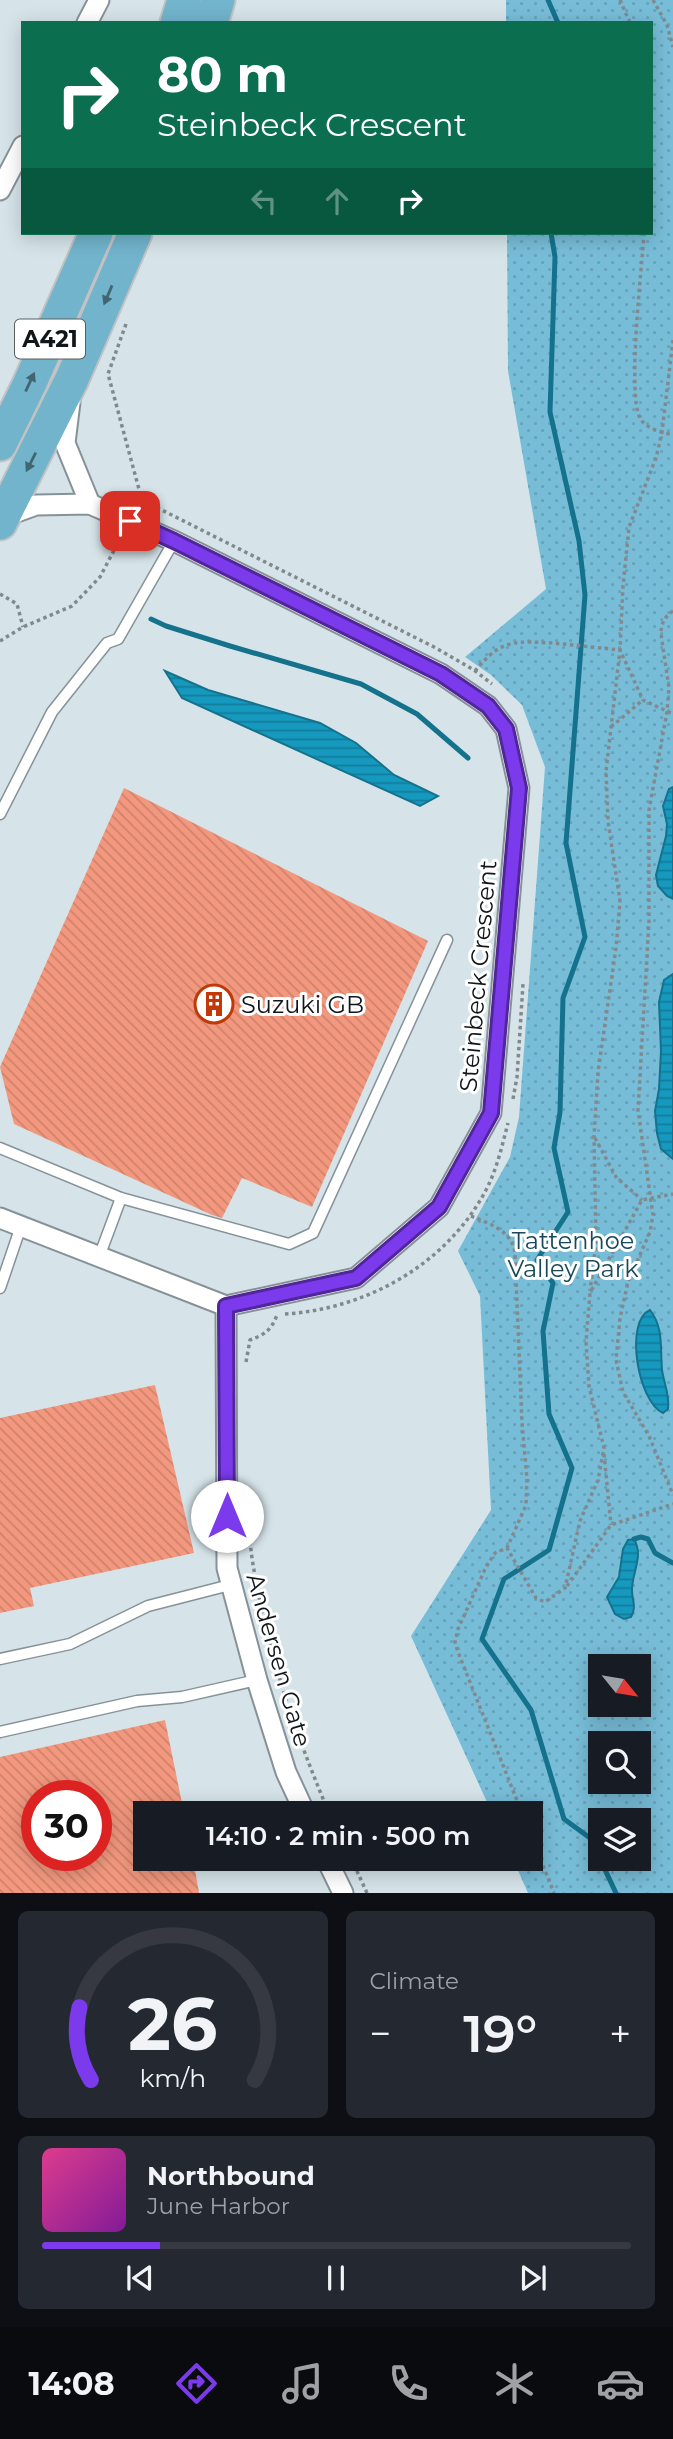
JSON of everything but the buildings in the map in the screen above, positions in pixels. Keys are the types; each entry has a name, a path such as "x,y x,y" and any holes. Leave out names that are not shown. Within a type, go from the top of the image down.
{"highway":[{"path":"178,21 184,0"},
{"path":"212,21 218,0"},
{"name":"A421","path":"0,444 95,235"},
{"name":"A421","path":"2,520 72,379 134,235"}],"street":[{"path":"88,21 99,0"},
{"path":"0,190 21,150"},
{"path":"72,379 65,443 90,504"},
{"name":"Steinbeck Crescent","path":"2,520 36,505 90,504 174,541 441,674 488,706 506,729 519,788 491,1113 439,1207 356,1278 226,1306"},
{"path":"0,1219 226,1306"},
{"name":"Andersen Gate","path":"226,1306 227,1568 257,1680 286,1772 299,1801"},
{"path":"333,1871 343,1893"}],"lane":[{"path":"0,814 52,712 107,643 118,639 174,541"},
{"path":"0,1148 121,1198 289,1244 313,1233 447,940"},
{"path":"99,1257 121,1198"},
{"path":"0,1288 21,1226"},
{"path":"0,1659 70,1644 148,1606 230,1585"},
{"path":"0,1732 138,1701 182,1697 257,1680"}],"path":[{"path":"620,0 629,21"},
{"path":"653,0 667,25 673,47"},
{"path":"644,235 634,384 637,410 641,421 651,428 673,435"},
{"path":"0,641 23,627 72,606 100,577 130,521 140,493 108,374 126,322"},
{"path":"611,1525 604,1448 589,1386 586,1342 596,1243 594,1137 598,1072 620,901 608,821 606,771 620,650 622,586 629,527 656,458 662,432 673,340"},
{"path":"666,390 673,388"},
{"path":"0,594 17,604 23,627"},
{"path":"673,611 666,615 661,625 669,688 649,810 649,921 638,1110 653,1215 650,1232 628,1282 620,1318 616,1360 623,1392 649,1436 673,1495"},
{"path":"475,671 488,656 512,643 620,650"},
{"path":"620,650 643,700 673,714"},
{"path":"610,728 643,700"},
{"path":"594,1137 617,1177 642,1200 673,1194"},
{"path":"590,1293 642,1200"},
{"path":"470,1216 504,1232 514,1243 527,1479 526,1505 507,1548 495,1553 486,1567 457,1629 455,1642 517,1801"},
{"path":"565,1588 580,1521 598,1480 604,1448"},
{"path":"507,1548 536,1598 545,1602 565,1588 611,1525 673,1504"},
{"path":"543,1866 554,1893"},
{"path":"357,1871 368,1893"}],"green space":[{"name":"Tattenhoe Valley Park","path":"506,0 673,0 673,1893 528,1893 518,1871 543,1871 543,1801 487,1801 411,1636 491,1510 480,1296 458,1251 510,1157 519,1117 545,767 522,705 491,675 465,657 546,589 508,371 507,235 653,235 653,21 506,21"}],"shaded area":[{"path":"165,671 208,690 320,723 356,743 394,775 438,796 420,806 182,698"},
{"path":"673,787 673,899 658,886 656,875 666,836 667,824 663,806 669,789"},
{"path":"673,974 673,1159 661,1149 655,1111 661,1051 659,1002 664,980"},
{"path":"650,1310 658,1324 662,1370 668,1399 668,1409 663,1413 654,1406 647,1394 637,1362 638,1329 642,1317"},
{"path":"634,1539 638,1558 632,1583 634,1610 631,1617 624,1619 615,1614 607,1597 619,1577 623,1549 628,1540"}],"waterway":[{"path":"548,0 557,21"},
{"path":"551,235 555,257 550,412 579,541 585,595 566,843 585,937 563,998 560,1112 554,1148 568,1212 537,1260 553,1283 543,1331 549,1414 572,1468 549,1550 504,1579 482,1639 531,1710 564,1819 590,1838 616,1893"},
{"path":"151,619 230,646 361,684 417,714 468,758"},
{"path":"634,1539 648,1539 655,1553 673,1563"}],"place":[{"name":"Suzuki GB","path":"214,1004"}],"route":[{"path":"130,521 441,674 488,706 506,729 519,788 491,1113 439,1207 356,1278 226,1306 227,1516"}]}
